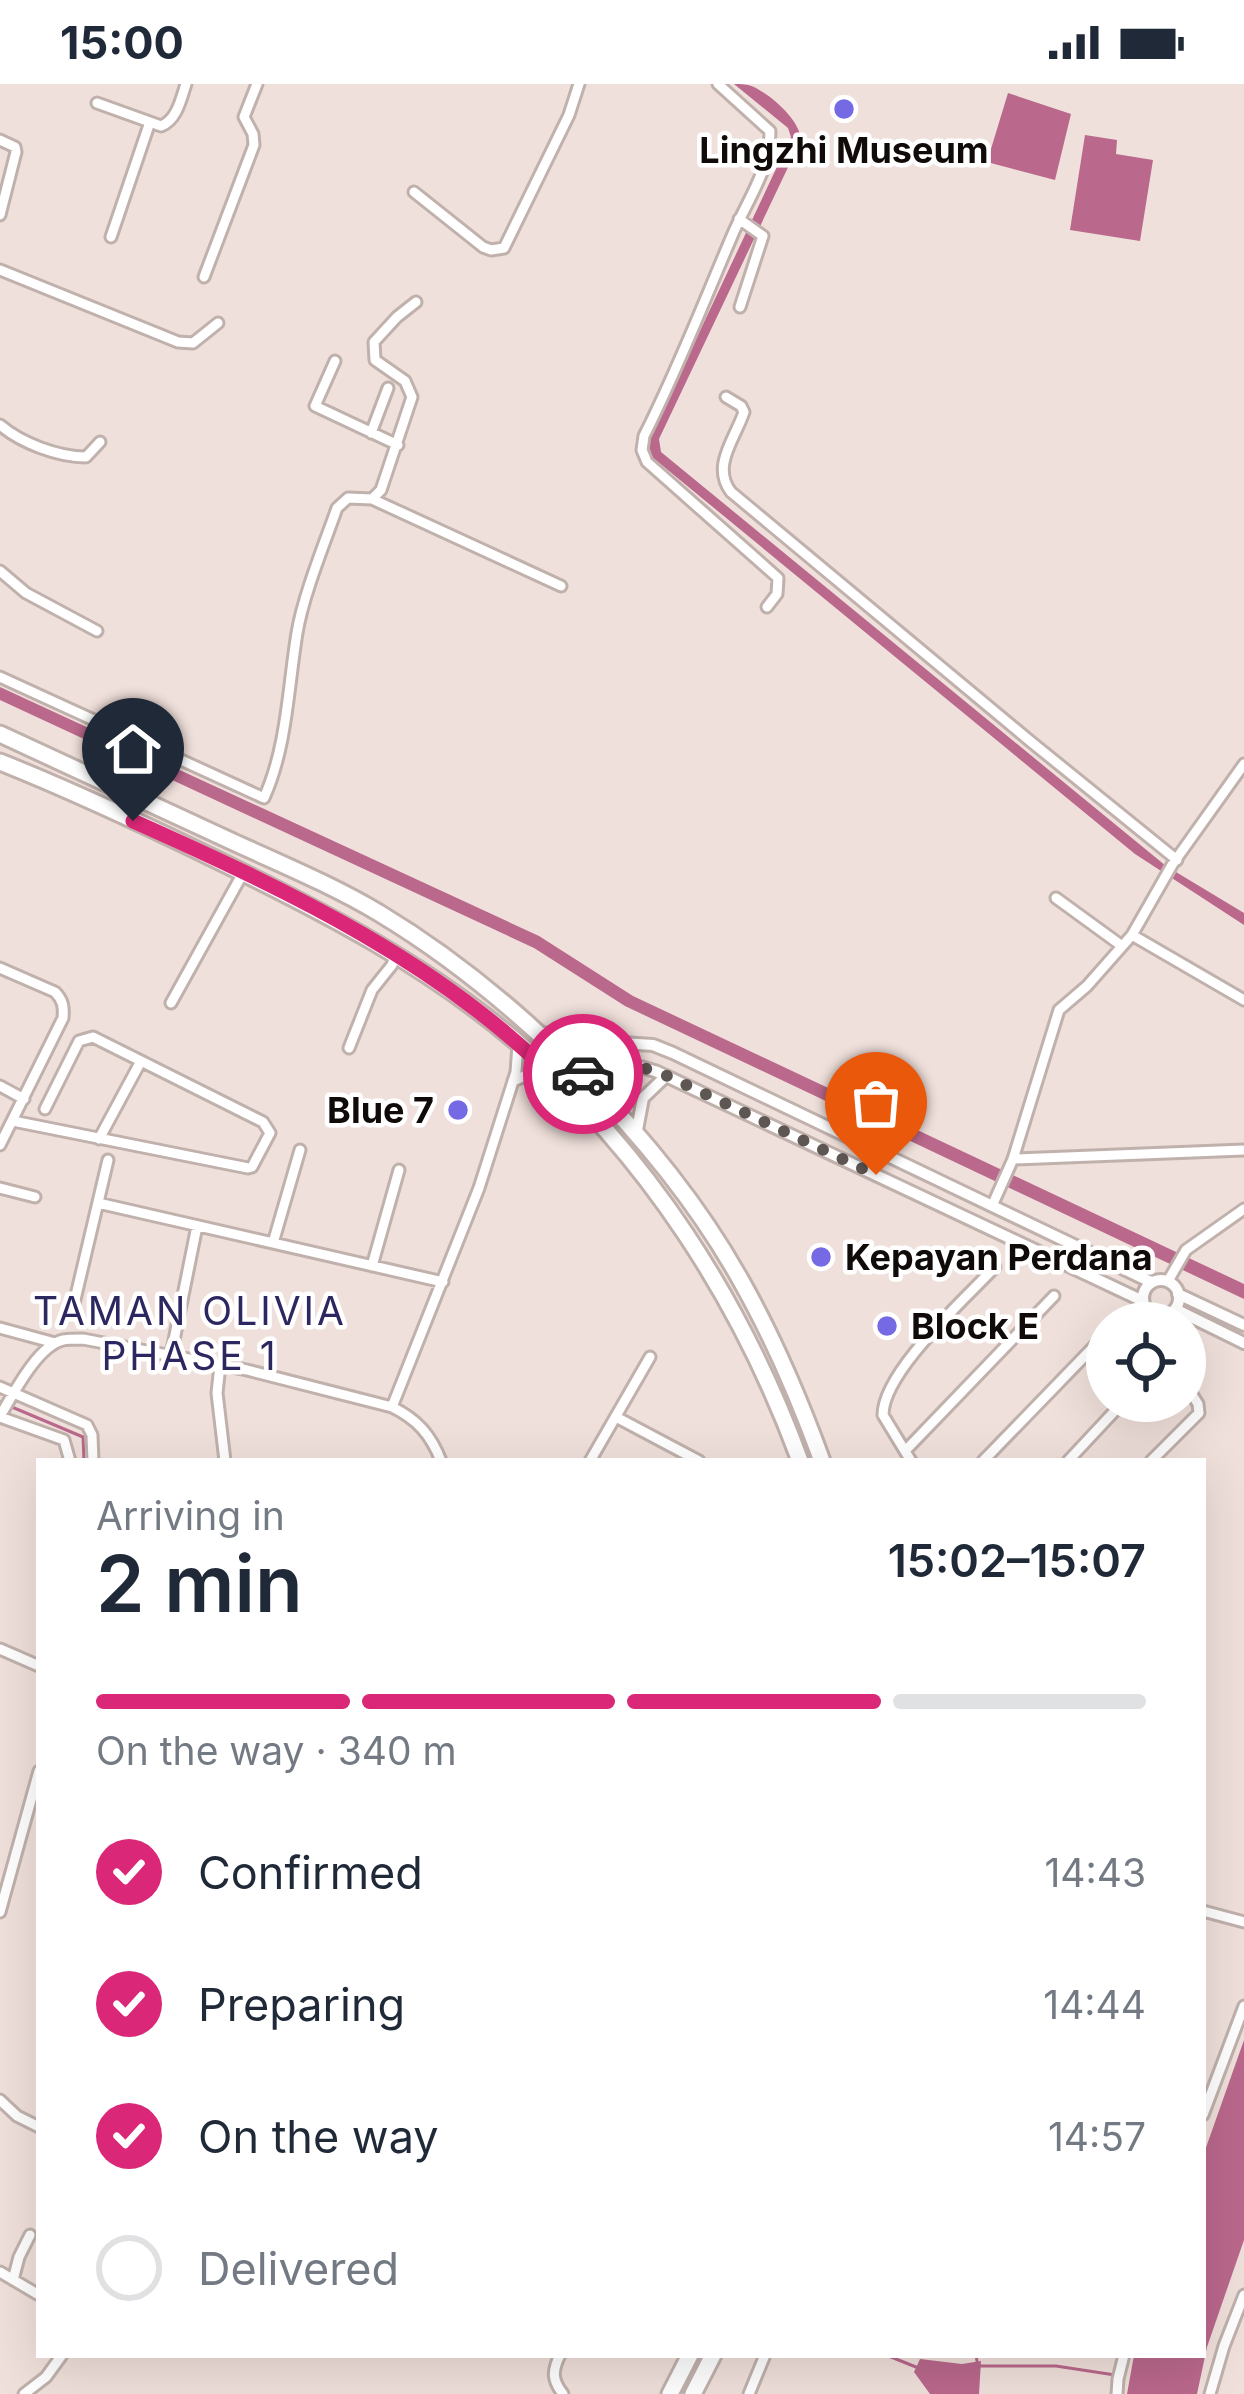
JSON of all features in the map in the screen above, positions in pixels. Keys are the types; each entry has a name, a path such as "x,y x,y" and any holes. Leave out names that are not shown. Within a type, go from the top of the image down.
{"highway":[{"path":"0,734 344,894 445,957 536,1031 636,1135 687,1197 739,1275 783,1360 821,1458"},
{"path":"0,761 243,873 396,954 518,1043 622,1150 695,1247 749,1342 799,1458"},
{"path":"411,934 408,946 414,956 451,992"},
{"path":"670,2394 688,2358"},
{"path":"698,2390 712,2358"}],"street":[{"path":"97,104 161,126 170,122 186,84"},
{"path":"204,277 254,145 254,134 244,117 257,84"},
{"path":"414,192 483,247 505,248 579,84"},
{"path":"718,84 770,131 766,168 644,436 642,450 647,462 778,578 777,594 766,607"},
{"path":"110,237 150,122"},
{"path":"0,140 16,152 0,215"},
{"path":"740,307 763,240 759,231 743,222"},
{"path":"0,270 178,342 193,343 218,322"},
{"path":"372,499 381,490 398,445 411,392 405,381 375,360 374,342 416,302"},
{"path":"335,361 315,406 398,445"},
{"path":"371,434 388,388"},
{"path":"727,397 744,412 722,469 731,492 1174,862"},
{"path":"0,425 23,441 81,458 100,442"},
{"path":"0,677 264,798 282,737 299,623 337,508 348,498 372,499 561,586"},
{"path":"0,571 26,593 97,631"},
{"path":"992,1206 1011,1165 1059,1010 1088,986 1132,934 1174,862 1244,764"},
{"path":"1229,788 1244,797"},
{"path":"171,1003 243,873"},
{"path":"1056,898 1122,946"},
{"path":"1132,934 1244,1000"},
{"path":"349,1048 372,990 396,954"},
{"path":"0,968 55,992 63,1003 63,1018 0,1145"},
{"path":"536,1031 574,1040 653,1045 673,1053 1151,1282"},
{"path":"13,1121 248,1168 270,1129 93,1037 79,1041 45,1109"},
{"path":"392,1407 474,1204 513,1081 518,1043"},
{"path":"566,1090 586,1062 613,1043"},
{"path":"99,1139 141,1061"},
{"path":"580,1075 629,1064 666,1076 1140,1302"},
{"path":"513,1081 549,1072"},
{"path":"636,1135 643,1098 666,1076"},
{"path":"0,1086 24,1099"},
{"path":"273,1243 300,1150"},
{"path":"1011,1165 1244,1150"},
{"path":"73,1308 108,1160"},
{"path":"372,1266 399,1170"},
{"path":"0,1188 35,1196"},
{"path":"98,1203 443,1282"},
{"path":"1144,1302 1144,1290 1151,1282 1172,1276 1186,1250 1244,1210"},
{"path":"171,1355 197,1226"},
{"path":"995,1267 907,1362 890,1388 883,1407 886,1423 908,1456 1054,1295"},
{"path":"1172,1276 1176,1302"},
{"path":"1178,1294 1244,1325"},
{"path":"1206,1324 1244,1343"},
{"path":"0,1328 55,1343 83,1339 171,1355 392,1407 427,1432 440,1458"},
{"path":"55,1343 1,1415 64,1440 69,1458"},
{"path":"986,1458 1086,1355"},
{"path":"592,1458 650,1357"},
{"path":"220,1365 217,1393 226,1458"},
{"path":"0,1388 90,1428 94,1458"},
{"path":"616,1417 694,1458"},
{"path":"1071,1458 1104,1422"},
{"path":"1154,1458 1190,1422"},
{"path":"0,1649 36,1665"},
{"path":"0,1912 36,1783"},
{"path":"1206,1912 1244,1922"},
{"path":"1206,2106 1244,2006"},
{"path":"0,2100 36,2126"},
{"path":"14,2280 30,2235"},
{"path":"0,2272 36,2293"},
{"path":"1210,2394 1244,2295"},
{"path":"24,2394 46,2377 60,2358"},
{"path":"559,2358 554,2383 563,2394"},
{"path":"749,2394 764,2358"},
{"path":"1118,2394 1123,2358"}],"shaded area":[{"path":"734,84 754,87 777,102 796,125 801,140 659,439 661,452 1166,866 1244,913 1244,925 1135,854 652,457 652,433 791,137 788,128"},
{"path":"1008,93 1071,114 1055,180 987,162"},
{"path":"1085,135 1117,140 1116,154 1153,160 1140,241 1070,230"},
{"path":"0,687 539,936 633,996 1244,1284 1244,1299 625,1006 534,948 0,700"},
{"path":"1244,2040 1244,2240 1206,2352 1206,2148"},
{"path":"1133,2358 1205,2358 1197,2394 1127,2394"},
{"path":"920,2359 962,2364 981,2361 979,2394 930,2394 914,2372"}],"waterway":[{"path":"0,1402 83,1437 84,1458"},
{"path":"894,2358 916,2367"},
{"path":"980,2366 1056,2366 1115,2375"}],"way so far":[{"path":"583,1074 629,1064 659,1072 876,1175"}],"place":[{"name":"Lingzhi Museum","path":"844,109"},
{"name":"Blue 7","path":"458,1110"},
{"name":"Kepayan Perdana","path":"821,1257"},
{"name":"Block E","path":"887,1326"}],"district":[{"name":"TAMAN OLIVIA PHASE 1","path":"190,1334"}],"route":[{"path":"133,821 273,887 396,954 518,1043 566,1090 583,1074"}]}
